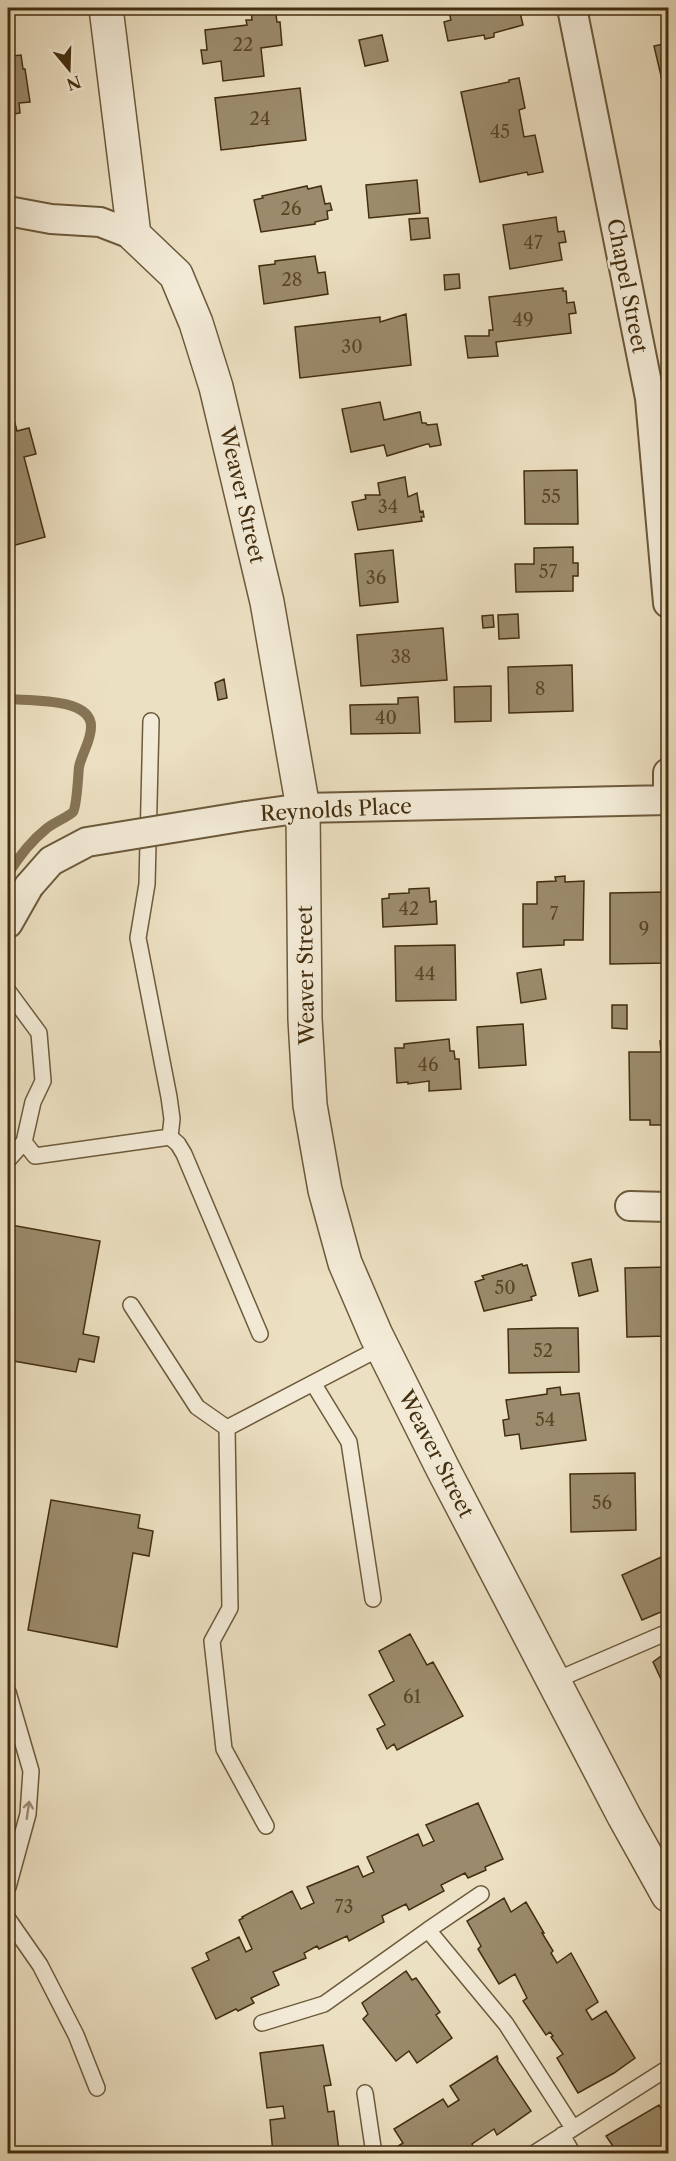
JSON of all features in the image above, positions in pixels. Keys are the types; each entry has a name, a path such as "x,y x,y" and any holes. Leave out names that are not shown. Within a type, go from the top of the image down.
{"street":[{"path":"8,211 51,219 100,222 134,235 106,8"},
{"name":"Chapel Street","path":"572,8 650,398 669,603"},
{"name":"Weaver Street","path":"134,235 176,275 196,323 216,387 267,602 303,808 305,1019 310,1105 325,1190 345,1263 382,1347 443,1469 624,1816 669,1895"},
{"path":"668,800 669,773"},
{"name":"Reynolds Place","path":"8,923 29,886 51,861 87,842 303,808 668,800"},
{"path":"630,1206 669,1207"}],"lane":[{"path":"152,721 147,884 138,938 169,1097 172,1119 170,1137"},
{"path":"8,991 39,1033 43,1081 33,1102 24,1142 8,1160"},
{"path":"24,1142 35,1156 170,1137 184,1154 260,1334"},
{"path":"131,1305 197,1407 227,1428"},
{"path":"227,1428 382,1347"},
{"path":"313,1383 349,1442 374,1599"},
{"path":"227,1428 230,1608 212,1641 224,1749 266,1826"},
{"path":"554,1681 669,1632"},
{"path":"8,1692 32,1771 28,1814 8,1887"},
{"path":"262,2023 324,2004 481,1894"},
{"path":"8,1919 40,1965 76,2035 97,2088"},
{"path":"428,1930 506,2024 567,2132 573,2154"},
{"path":"533,2154 669,2068"},
{"path":"365,2093 374,2154"}],"building":[{"path":"275,8 277,22 280,22 282,45 261,48 264,76 223,81 221,61 203,64 201,50 207,50 205,30 247,25 246,20 252,20 251,9"},
{"path":"448,8 519,8 523,25 494,33 494,37 485,39 484,35 448,41 444,22 451,20"},
{"path":"382,35 388,61 365,66 359,40"},
{"path":"668,43 668,98 654,46"},
{"path":"12,52 13,56 21,55 30,102 19,103 20,113 8,115 8,53"},
{"path":"519,78 525,108 519,110 524,137 535,135 543,172 528,175 527,172 480,182 461,92"},
{"path":"300,88 306,140 221,150 215,98"},
{"path":"417,180 420,213 369,218 366,185"},
{"path":"307,186 308,189 321,186 325,204 330,203 332,210 327,211 328,219 315,222 315,224 261,232 254,200 263,198 262,196"},
{"path":"556,217 558,232 564,231 566,242 559,243 562,260 510,269 503,225"},
{"path":"428,218 430,238 411,240 409,219"},
{"path":"315,256 318,273 325,272 328,294 264,304 259,266 275,264 275,261"},
{"path":"459,274 460,288 445,290 444,275"},
{"path":"563,288 563,291 566,291 567,303 574,302 576,313 569,314 571,333 496,342 498,356 468,358 465,336 489,336 489,330 493,330 489,297"},
{"path":"406,314 411,365 300,378 295,327 380,317 380,322"},
{"path":"8,397 17,431 29,428 36,454 24,457 45,537 8,547"},
{"path":"380,402 384,420 420,412 422,423 437,424 441,445 430,447 427,444 387,456 384,445 351,452 342,409"},
{"path":"577,470 578,524 525,524 524,471"},
{"path":"405,477 408,497 417,493 420,512 423,511 422,521 358,530 352,502 366,499 365,495 380,495 378,483"},
{"path":"573,547 573,563 578,563 578,576 573,576 573,591 516,592 515,564 534,564 534,548"},
{"path":"393,550 398,602 360,606 355,554"},
{"path":"518,614 519,638 499,639 498,615"},
{"path":"493,615 494,627 483,628 482,616"},
{"path":"443,628 447,680 361,686 357,635"},
{"path":"572,665 573,711 509,713 508,667"},
{"path":"224,679 227,698 218,700 215,683"},
{"path":"491,686 491,721 455,722 454,687"},
{"path":"418,697 420,733 351,734 350,705 398,704 398,698"},
{"path":"565,876 565,882 584,881 583,940 564,940 564,945 523,947 523,904 537,904 537,882 556,881 555,877"},
{"path":"429,888 430,902 436,901 437,924 383,927 382,899 389,898 389,894 409,893 409,889"},
{"path":"668,892 668,963 610,964 610,893"},
{"path":"455,945 456,1000 396,1001 395,946"},
{"path":"541,969 546,999 521,1003 517,973"},
{"path":"612,1005 627,1005 627,1029 612,1028"},
{"path":"523,1024 526,1065 479,1068 477,1027"},
{"path":"449,1039 450,1051 454,1051 455,1059 459,1059 461,1089 429,1091 429,1081 397,1083 395,1048 404,1048 404,1044"},
{"path":"660,1041 668,1041 668,1120 664,1120 664,1125 650,1125 650,1120 630,1120 629,1052 661,1052"},
{"path":"11,1225 100,1241 83,1334 99,1337 94,1362 79,1359 76,1372 8,1360 8,1246"},
{"path":"591,1259 598,1291 579,1296 572,1263"},
{"path":"522,1264 527,1265 536,1295 531,1297 532,1300 484,1311 475,1282 484,1279 482,1276"},
{"path":"668,1267 668,1336 627,1337 625,1268"},
{"path":"578,1328 579,1372 509,1373 508,1329"},
{"path":"560,1387 561,1395 579,1393 586,1440 521,1449 519,1434 505,1436 503,1420 509,1419 506,1400 547,1394 547,1389"},
{"path":"635,1473 636,1530 571,1532 570,1474"},
{"path":"51,1500 140,1515 138,1528 153,1531 149,1556 133,1553 117,1647 28,1630"},
{"path":"668,1554 668,1609 642,1620 622,1575"},
{"path":"410,1634 427,1665 433,1662 463,1716 397,1750 394,1744 387,1749 377,1729 385,1725 369,1695 394,1681 379,1651"},
{"path":"668,1651 668,1694 653,1662"},
{"path":"478,1803 503,1859 468,1878 465,1873 441,1885 444,1891 409,1910 406,1904 382,1916 384,1922 349,1941 347,1936 304,1953 306,1958 273,1972 279,1985 251,1998 254,2003 216,2019 192,1968 209,1960 206,1953 239,1937 246,1952 252,1949 239,1920 242,1917 292,1891 301,1909 314,1903 307,1887 358,1866 363,1877 374,1872 367,1857 418,1834 423,1846 434,1841 426,1825"},
{"path":"504,1898 511,1912 526,1902 544,1933 542,1933 557,1963 571,1953 598,2002 586,2010 592,2020 606,2011 635,2058 578,2093 557,2058 563,2054 551,2037 553,2036 550,2032 546,2035 523,2001 527,1998 515,1974 499,1984 478,1949 481,1946 467,1921"},
{"path":"406,1971 412,1980 416,1978 440,2012 436,2015 452,2038 417,2063 409,2051 396,2061 363,2019 368,2014 362,2003"},
{"path":"323,2045 331,2085 324,2086 328,2112 334,2111 339,2151 333,2154 273,2154 270,2120 285,2118 283,2106 267,2108 260,2053"},
{"path":"497,2056 497,2060 531,2111 497,2135 494,2129 472,2144 476,2152 474,2154 394,2154 392,2150 403,2143 394,2129 443,2099 448,2107 459,2100 450,2086"},
{"path":"659,2105 668,2122 668,2154 611,2154 610,2152 615,2149 606,2136"}],"waterway":[{"path":"8,699 70,705 89,717 91,727 90,737 79,767 73,812 40,834 8,874"}]}
